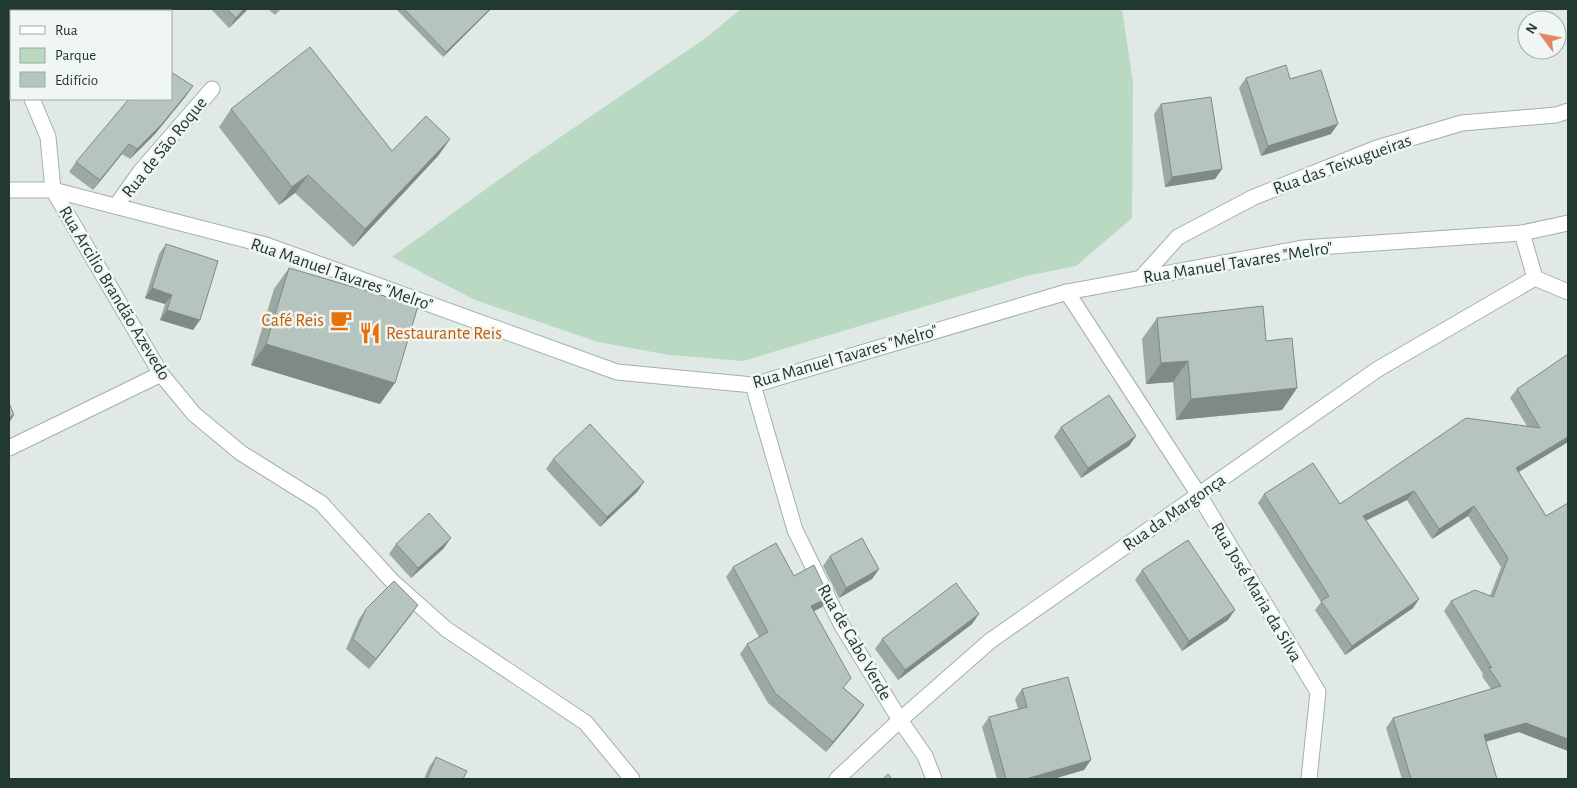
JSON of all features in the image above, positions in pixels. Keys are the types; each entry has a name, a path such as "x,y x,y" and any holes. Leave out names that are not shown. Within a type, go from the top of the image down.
{"street":[{"name":"Rua de São Roque","path":"116,206 140,172 212,88"},
{"path":"32,100 48,137 53,190"},
{"name":"Rua das Teixugueiras","path":"1141,278 1178,237 1254,197 1376,148 1462,123 1556,115 1568,112"},
{"name":"Rua Manuel Tavares \"Melro\"","path":"9,190 53,190 266,245 617,372 753,385 1068,292 1303,248 1522,233 1568,223"},
{"name":"Rua Arcilio Brandão Azevedo","path":"53,190 161,374 194,414 241,453 321,503 392,581 446,629 586,723 632,779"},
{"path":"1522,233 1535,278 1568,292"},
{"name":"Rua da Margonça","path":"837,779 900,720 990,641 1378,369 1535,278"},
{"name":"Rua José Maria da Silva","path":"1068,292 1198,495 1318,692 1309,779"},
{"path":"9,448 161,374"},
{"name":"Rua de Cabo Verde","path":"753,385 795,530 841,624 900,720 925,756 934,779"}],"green space":[{"path":"741,9 1122,9 1133,82 1132,218 1076,266 1026,276 743,361 669,355 598,342 475,300 392,257 518,166 707,37"}],"building":[{"path":"227,9 244,9 236,18"},
{"path":"404,9 490,9 446,52"},
{"path":"310,47 392,151 426,116 450,139 365,229 308,175 292,187 231,109"},
{"path":"1286,65 1290,79 1321,70 1338,124 1268,146 1246,78"},
{"path":"172,73 193,86 162,124 137,149 129,144 100,180 76,162 128,100 172,100"},
{"path":"1211,97 1222,169 1172,177 1161,104"},
{"path":"166,244 218,261 200,320 167,310 172,295 152,288"},
{"path":"289,268 418,306 395,383 266,344"},
{"path":"1263,306 1266,341 1292,338 1297,388 1191,399 1188,361 1161,363 1157,318"},
{"path":"1568,354 1568,437 1516,468 1546,516 1568,503 1568,739 1526,723 1484,735 1497,779 1411,779 1393,718 1501,686 1488,667 1492,668 1451,601 1475,590 1493,597 1508,558 1474,506 1439,529 1414,491 1363,516 1419,599 1352,646 1321,601 1329,596 1264,494 1313,463 1340,504 1466,418 1540,428 1517,389"},
{"path":"1109,395 1136,436 1088,468 1061,427"},
{"path":"9,403 14,415 9,417"},
{"path":"590,424 644,482 607,517 553,459"},
{"path":"429,513 451,538 418,568 396,544"},
{"path":"862,538 879,569 846,588 830,556"},
{"path":"1188,540 1235,610 1189,641 1142,570"},
{"path":"776,543 794,576 814,565 829,597 811,606 851,678 843,688 864,705 833,742 775,693 747,644 768,632 733,567"},
{"path":"394,581 418,605 376,659 353,639 366,609"},
{"path":"956,583 979,614 905,670 882,639"},
{"path":"1068,677 1091,760 1026,779 1006,779 989,717 1027,707 1022,689"},
{"path":"436,757 467,771 463,779 427,779"},
{"path":"888,774 892,779 883,779"}],"place":[{"name":"Café Reis","path":"341,320"},
{"name":"Restaurante Reis","path":"370,333"}]}
